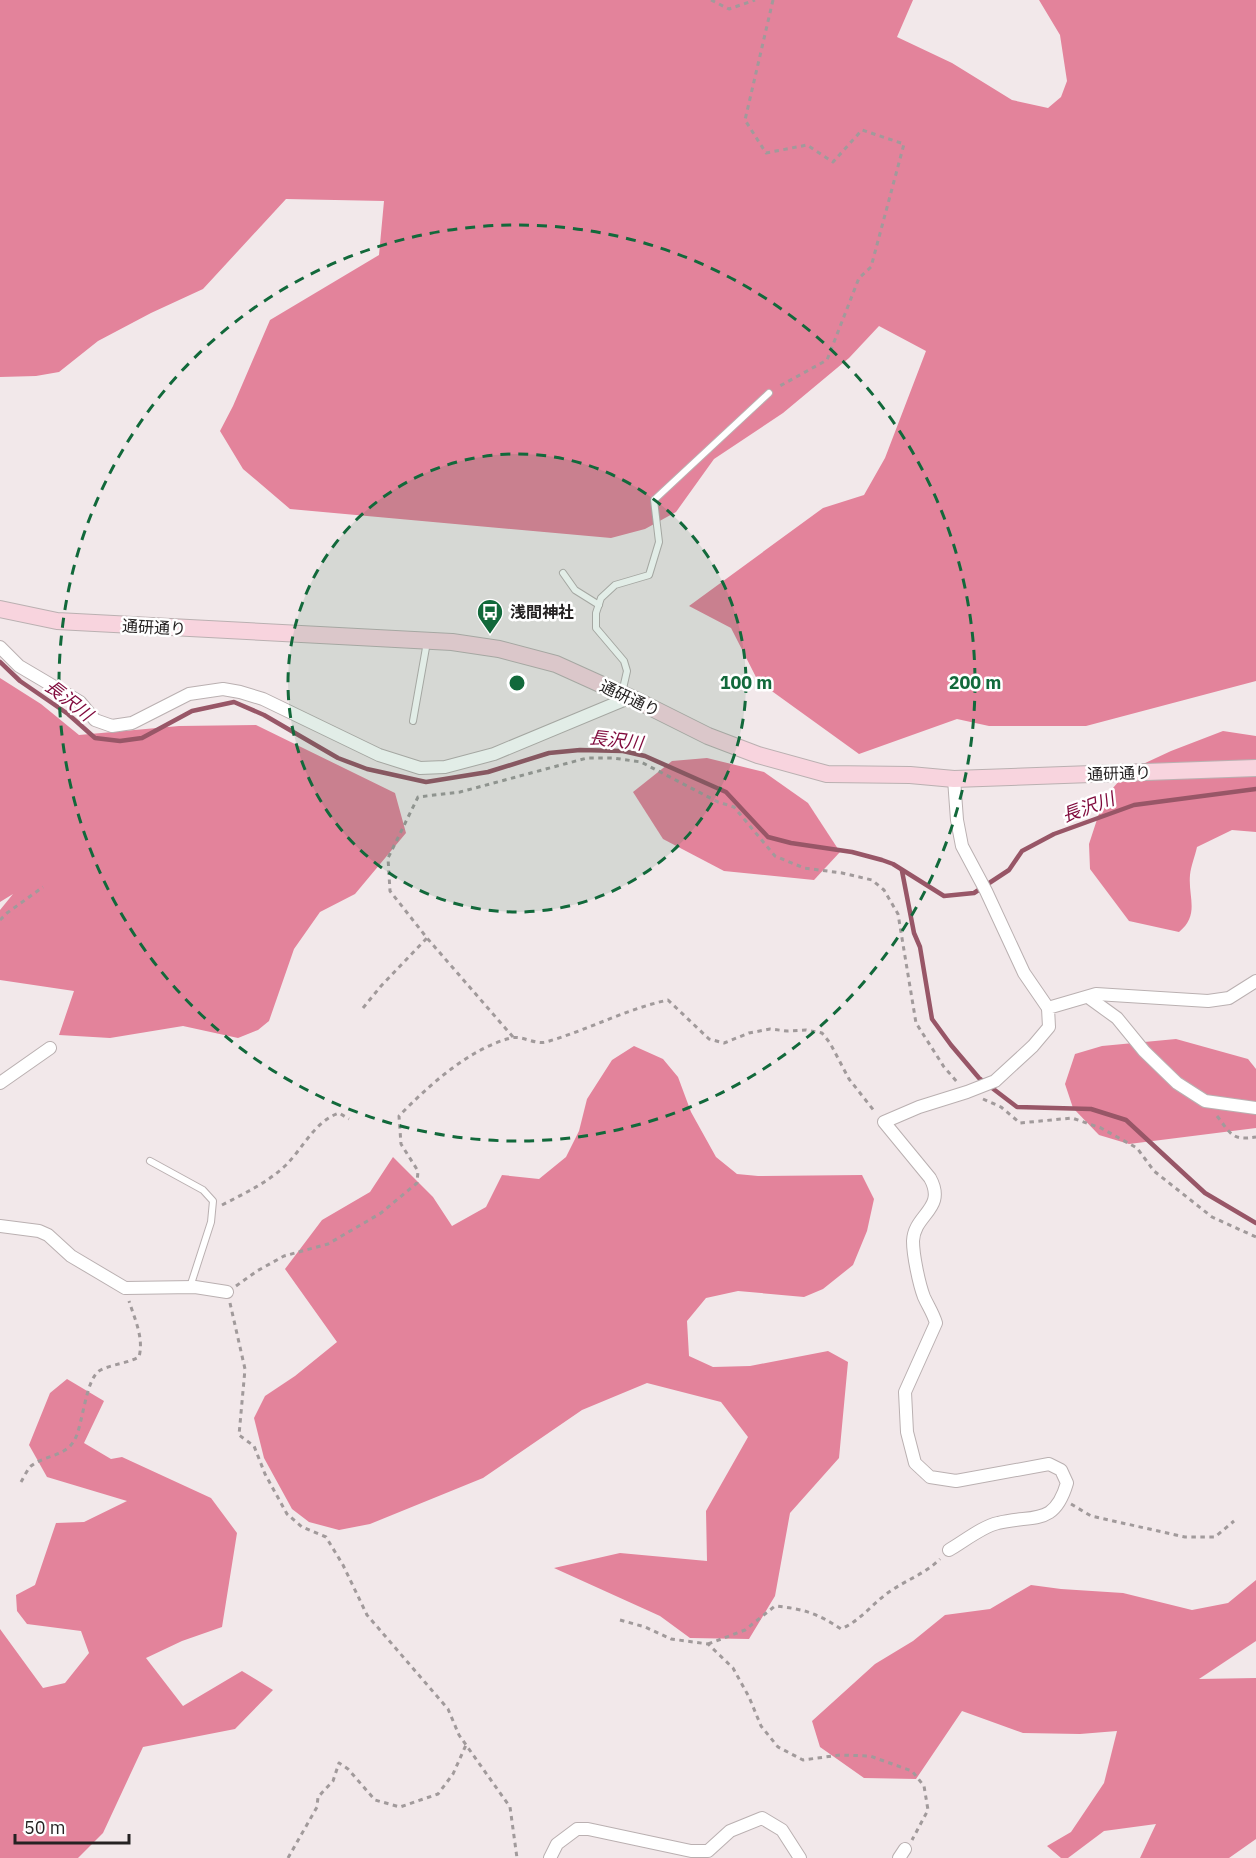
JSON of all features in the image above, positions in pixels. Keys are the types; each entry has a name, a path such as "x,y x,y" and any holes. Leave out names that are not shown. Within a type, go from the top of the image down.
{"street":[{"name":"通研通り","path":"0,609 57,621 452,642 499,649 556,664 708,735 758,755 827,774 910,775 954,779 1256,768"},
{"path":"0,647 7,657 19,666 80,702 95,720 112,726 132,723 189,694 223,689 263,699 380,755 420,768 445,767 494,754 626,695"},
{"path":"949,1550 996,1523 1050,1514 1062,1499 1067,1483 1061,1470 1049,1464 956,1481 930,1477 915,1463 907,1432 905,1392 936,1323 924,1296 913,1240 918,1225 935,1201 935,1188 930,1178 884,1122 919,1107 995,1081 1033,1046 1049,1027 1048,1008 1024,973 986,891 962,846 957,820 954,779"},
{"path":"1048,1008 1096,994 1208,1001 1229,998 1256,981"},
{"path":"1088,997 1117,1018 1144,1051 1177,1083 1205,1101 1256,1108"},
{"path":"0,1083 50,1048"},
{"path":"0,1226 39,1231 48,1235 71,1256 125,1288 190,1287 227,1292"},
{"path":"550,1858 557,1844 576,1829 588,1829 691,1851 708,1851 730,1831 762,1818 782,1830 800,1858"}],"lane":[{"path":"626,695 627,671 624,661 596,628 596,613 601,598 615,585 649,575 658,542 654,500 769,393"},
{"path":"563,573 575,590 599,605"},
{"path":"413,721 428,641"},
{"path":"150,1161 203,1190 213,1201 211,1222 190,1287"}],"path":[{"path":"711,0 729,9 755,0"},
{"path":"769,393 827,360 859,278 871,267 904,144 862,129 832,162 807,145 766,153 745,120 772,0"},
{"path":"513,1037 427,938 390,891 388,858 418,797 460,792 587,758 614,758 641,762 718,802 734,807 775,856 804,868 872,880 884,890 898,914 916,1023 944,1067 967,1092 1001,1107 1020,1123 1072,1118 1101,1128 1137,1148 1154,1171 1212,1217 1256,1237"},
{"path":"0,920 43,887"},
{"path":"363,1008 427,938"},
{"path":"517,1858 510,1807 459,1735 448,1709 367,1615 343,1565 326,1537 302,1527 287,1514 265,1474 254,1446 239,1435 245,1369 227,1292 256,1271 284,1256 328,1244 337,1239 381,1213 417,1183 418,1171 401,1144 399,1116 472,1053 513,1037 543,1043 646,1005 668,1000 709,1040 724,1043 749,1033 770,1029 822,1033 830,1043 849,1079 884,1122"},
{"path":"1205,1101 1232,1135 1241,1140 1256,1137"},
{"path":"212,1210 262,1184 286,1165 329,1117 339,1113 349,1119"},
{"path":"21,1482 29,1467 43,1459 63,1453 75,1440 86,1398 96,1373 107,1367 139,1358 141,1347 139,1332 125,1288"},
{"path":"1062,1499 1091,1516 1185,1537 1215,1537 1234,1521"},
{"path":"620,1620 645,1627 671,1639 708,1644 745,1629 775,1606 796,1608 819,1615 841,1629 852,1624 888,1593 928,1570 949,1550"},
{"path":"708,1644 733,1668 749,1696 761,1726 778,1747 803,1760 840,1755 870,1756 912,1771 924,1786 928,1810 915,1836 902,1854"},
{"path":"288,1858 317,1807 318,1797 333,1781 339,1763 348,1769 375,1800 400,1807 438,1794 453,1774 466,1745"}],"shaded area":[{"path":"0,0 913,0 897,37 952,63 1012,100 1048,108 1061,97 1067,81 1060,35 1039,0 1256,0 1256,681 1086,726 989,726 957,719 859,754 758,681 731,628 689,606 823,508 864,495 885,458 926,351 879,326 849,358 783,413 714,459 676,512 645,529 611,538 290,509 243,469 220,431 270,320 379,255 384,201 286,199 203,289 98,341 59,372 36,376 0,377"},
{"path":"0,678 41,704 79,735 179,726 256,725 395,793 406,833 355,894 320,912 294,949 269,1021 258,1030 238,1038 183,1026 110,1038 59,1035 74,991 0,980 0,910 13,894 0,902"},
{"path":"1223,731 1256,736 1256,832 1232,830 1197,847 1190,875 1191,912 1185,926 1179,932 1129,921 1090,869 1089,844 1104,798 1128,771"},
{"path":"707,758 764,772 808,803 840,852 814,880 724,871 663,839 633,792 672,761"},
{"path":"1176,1039 1248,1059 1256,1069 1256,1128 1129,1144 1099,1135 1073,1108 1065,1084 1075,1054 1102,1046"},
{"path":"634,1046 663,1059 678,1077 691,1112 716,1157 737,1174 758,1176 862,1175 874,1199 867,1231 853,1265 823,1289 804,1297 738,1291 706,1298 687,1321 689,1356 713,1367 750,1366 828,1351 848,1362 839,1458 790,1513 775,1596 749,1639 690,1638 660,1616 554,1568 620,1553 707,1561 706,1511 748,1437 721,1402 647,1383 582,1410 483,1478 370,1524 339,1530 309,1522 292,1509 264,1458 254,1418 265,1396 295,1376 337,1342 285,1269 322,1220 370,1192 393,1157 433,1197 452,1226 486,1207 502,1175 539,1179 566,1157 579,1131 587,1099 612,1060"},
{"path":"67,1379 104,1401 84,1443 111,1459 122,1457 211,1498 237,1533 222,1627 182,1641 146,1658 183,1706 242,1671 273,1690 235,1729 143,1747 103,1833 78,1858 0,1858 0,1629 43,1688 65,1683 89,1653 81,1631 27,1624 17,1611 16,1595 35,1585 56,1523 84,1522 127,1501 47,1477 29,1445 50,1393"},
{"path":"1256,1580 1256,1641 1199,1679 1256,1678 1256,1839 1229,1858 1140,1858 1156,1824 1104,1831 1068,1858 1061,1858 1047,1846 1071,1832 1104,1783 1117,1731 1080,1734 1023,1733 962,1711 916,1779 864,1778 820,1747 812,1721 875,1664 913,1641 945,1615 990,1609 1031,1585 1123,1593 1192,1610 1228,1603"}],"waterway":[{"name":"長沢川","path":"0,662 20,681 68,714 95,738 120,741 142,738 192,711 234,702 264,715 338,758 367,769 426,782 488,772 549,753 580,750 623,751 645,756 726,792 768,837 791,843 852,852 882,860 893,864 944,896 974,893 1009,870 1022,851 1054,834 1134,805 1256,789"},
{"path":"902,871 914,933 920,947 932,1019 979,1078 1017,1107 1091,1109 1126,1120 1205,1193 1256,1223"}],"place":[{"name":"浅間神社","path":"490,635"}]}
